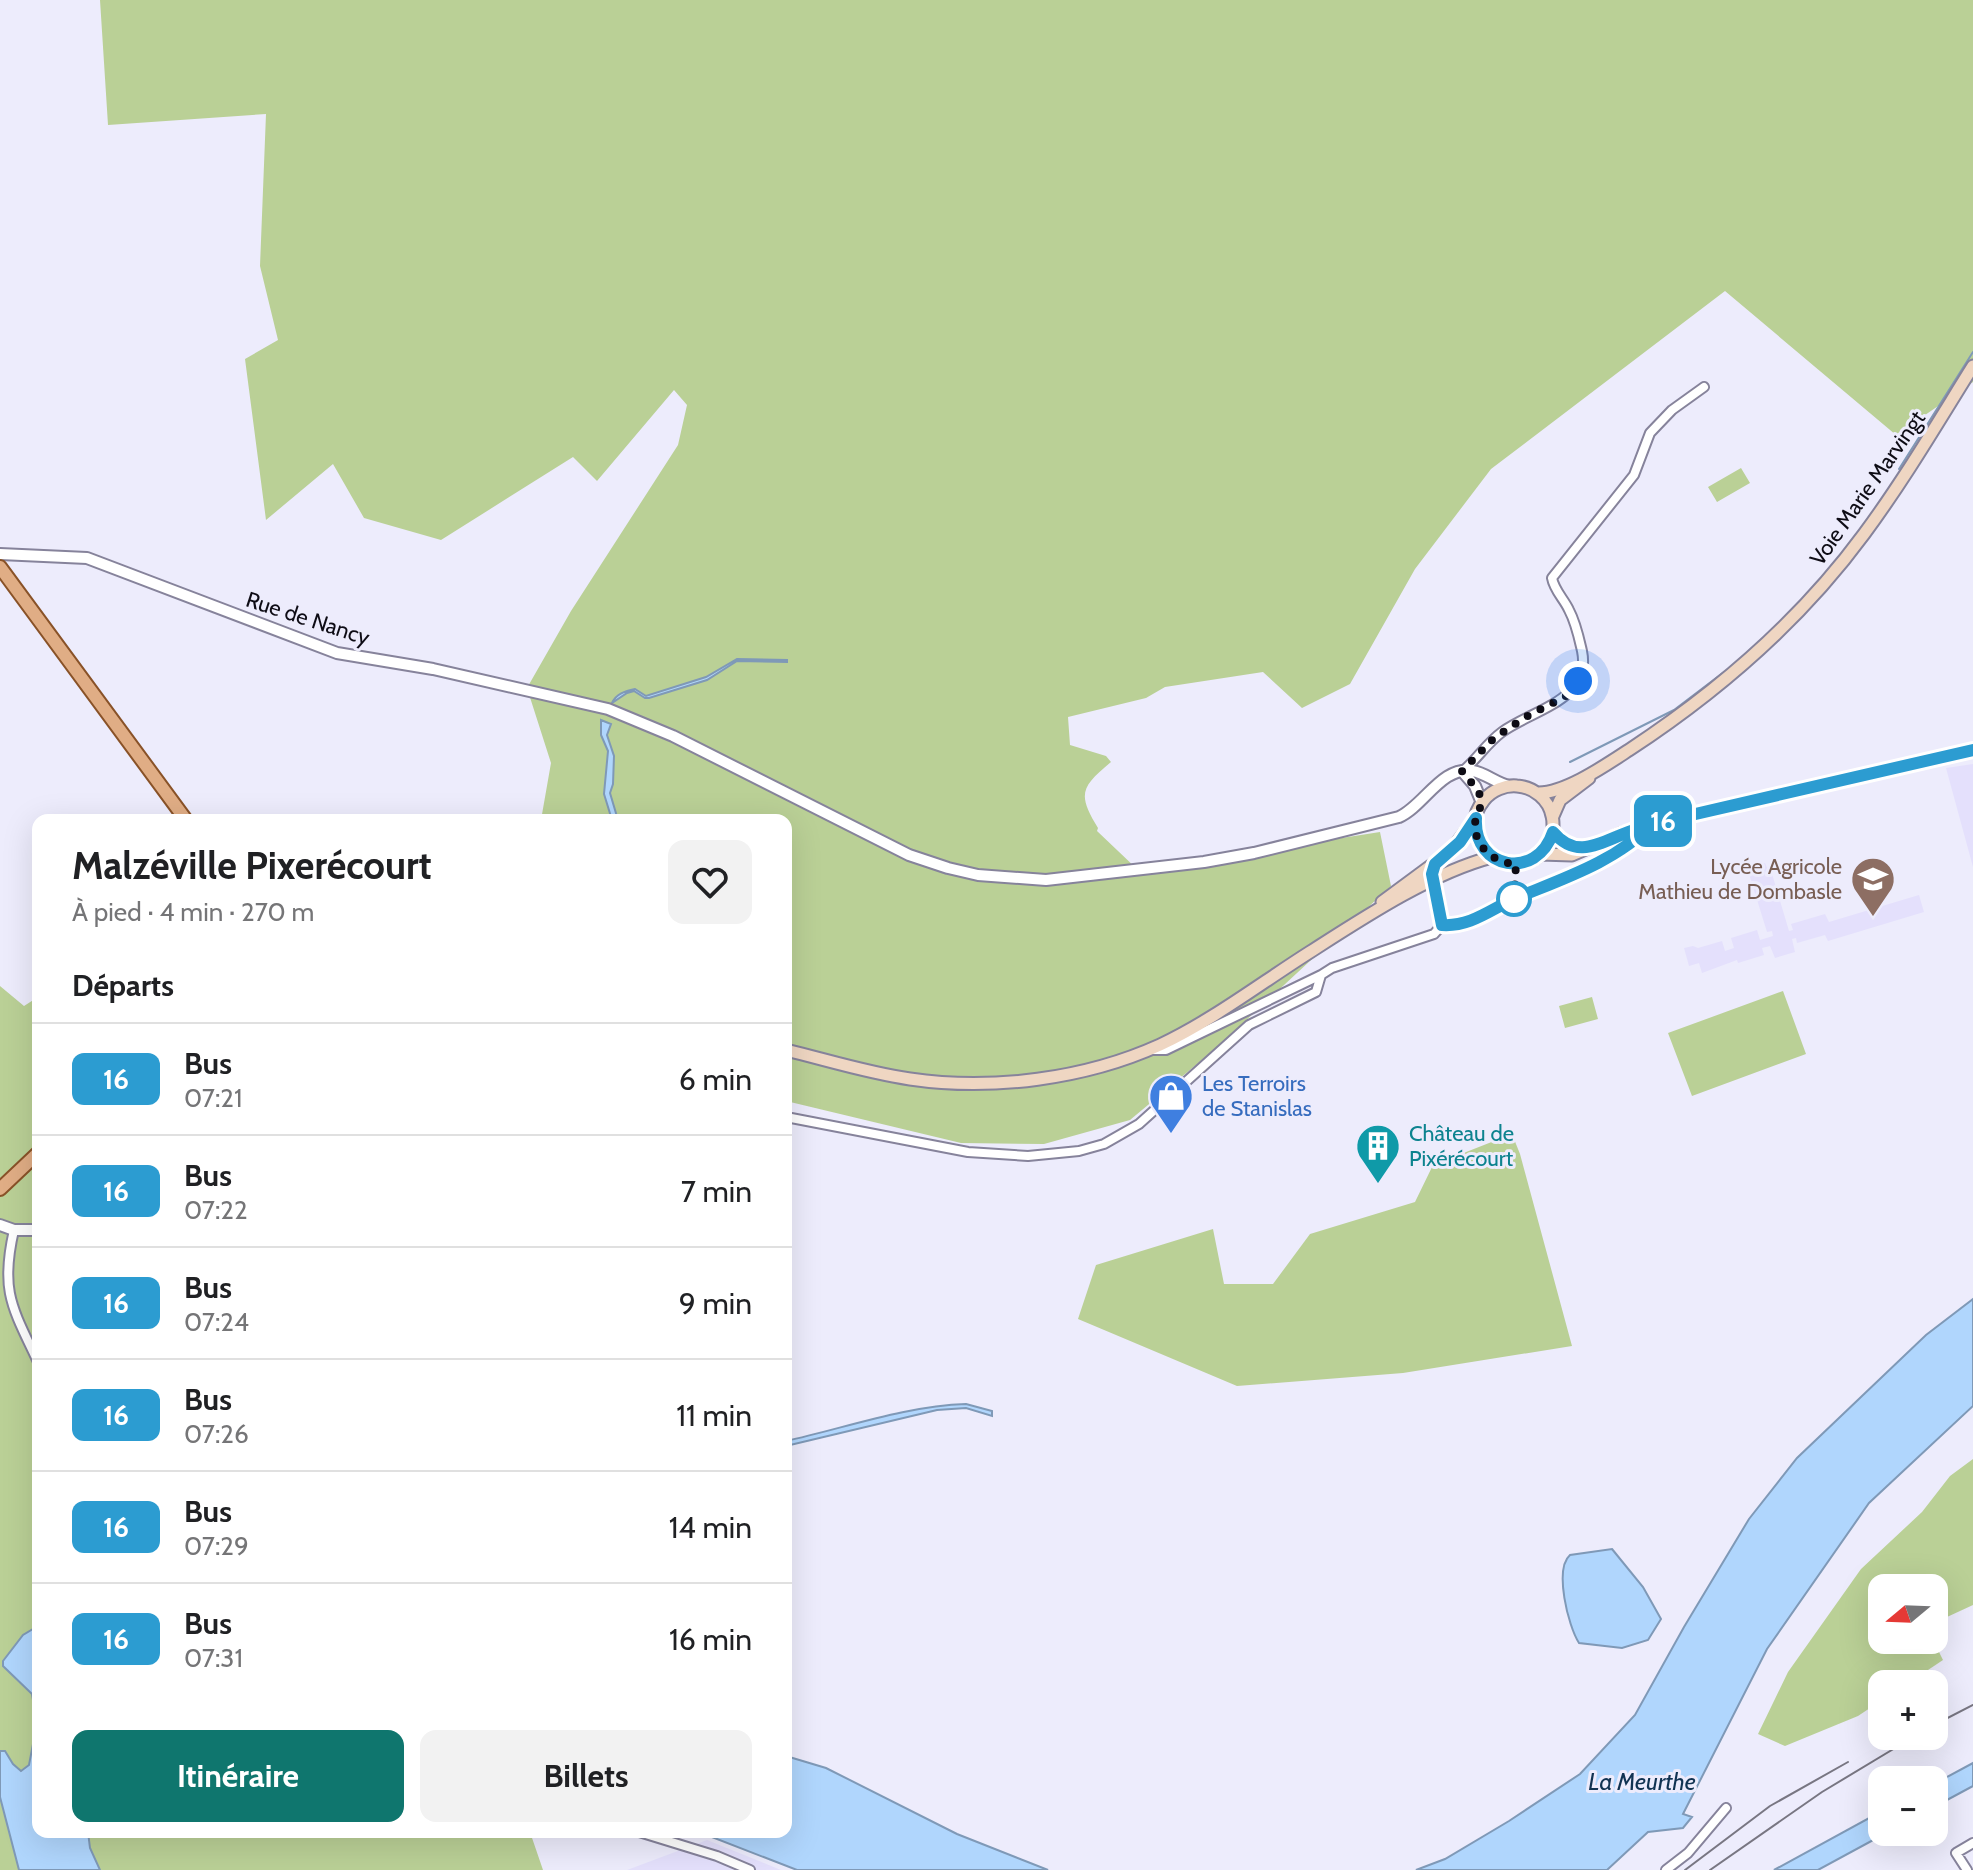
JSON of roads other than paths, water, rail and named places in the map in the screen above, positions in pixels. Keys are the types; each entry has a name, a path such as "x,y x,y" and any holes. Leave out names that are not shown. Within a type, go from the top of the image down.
{"main road":[{"name":"Voie Marie Marvingt","path":"1553,816 1560,800 1595,772 1704,697 1792,619 1865,533 1973,366"},
{"path":"0,567 182,814"},
{"path":"792,1051 897,1077 968,1084 998,1083 1100,1066 1145,1051 1184,1032 1370,914 1478,860 1492,857 1516,864 1540,854 1563,856 1675,818 1973,750"},
{"name":"Voie Marie Marvingt","path":"1537,793 1555,792 1595,772"},
{"path":"1370,914 1460,842 1489,795 1509,786 1519,786 1537,793 1550,807 1553,832 1540,854"},
{"path":"1476,818 1477,836 1492,857"},
{"path":"1553,832 1565,845 1580,849"},
{"path":"0,1189 32,1159"}],"street":[{"path":"1462,771 1502,732 1574,689 1581,673 1583,657 1571,613 1552,578 1634,475 1650,433 1672,410 1704,387"},
{"name":"Rue de Nancy","path":"0,554 70,556 101,562 337,653 448,673 608,709 673,736 909,855 961,872 1016,880 1059,879 1231,858 1382,822 1409,812 1444,778 1462,771"},
{"path":"1462,771 1474,771 1509,786"},
{"path":"1462,771 1475,786 1482,803"},
{"path":"1432,881 1435,864"},
{"path":"1145,1051 1166,1050 1332,968 1434,934 1442,925"},
{"path":"792,1118 968,1152 1036,1156 1079,1151 1104,1144 1139,1124 1249,1025 1316,992 1321,975"},
{"path":"0,1225 14,1230 32,1230"},
{"path":"14,1230 4,1269 5,1284 10,1304 32,1350"},
{"path":"1666,1870 1688,1853 1726,1808"},
{"path":"658,1838 750,1870"},
{"path":"1967,1870 1956,1853 1973,1843"}],"water":[{"path":"737,659 787,662 737,661 707,680 649,698 634,691 612,703 618,695 635,689 646,696 706,677"},
{"path":"601,720 611,724 607,735 614,756 610,793 616,814 610,814 604,794 608,751 601,735"},
{"name":"La Meurthe","path":"1973,1299 1973,1406 1869,1503 1767,1649 1683,1814 1692,1817 1683,1828 1648,1832 1607,1870 1416,1870 1445,1859 1580,1774 1635,1715 1749,1519 1797,1458 1926,1335"},
{"path":"966,1404 992,1411 992,1416 966,1408 937,1410 792,1445 792,1439 875,1418"},
{"path":"1612,1549 1643,1587 1661,1619 1648,1640 1622,1648 1579,1643 1564,1598 1565,1562 1570,1555"},
{"path":"32,1630 32,1694 3,1666 3,1661 23,1635"},
{"path":"32,1749 32,1838 89,1838 100,1870 19,1870 0,1797 0,1751 5,1751 21,1771 29,1765"},
{"path":"792,1758 826,1768 957,1834 1048,1870 797,1870 714,1838 792,1838"},
{"path":"1973,1763 1973,1786 1948,1799 1948,1776"},
{"path":"1868,1819 1868,1843 1818,1870 1774,1870"}],"waterway":[{"path":"1899,469 1973,352"},
{"path":"1570,762 1674,710 1724,672"}],"railway":[{"path":"1948,1718 1973,1705"},
{"path":"1710,1870 1822,1792 1892,1750"},
{"path":"1685,1870 1770,1806 1848,1762"}],"place":[{"name":"Lycée Agricole Mathieu de Dombasle","path":"1873,918"},
{"name":"Les Terroirs de Stanislas","path":"1171,1135"},
{"name":"Château de Pixérécourt","path":"1378,1185"}]}
